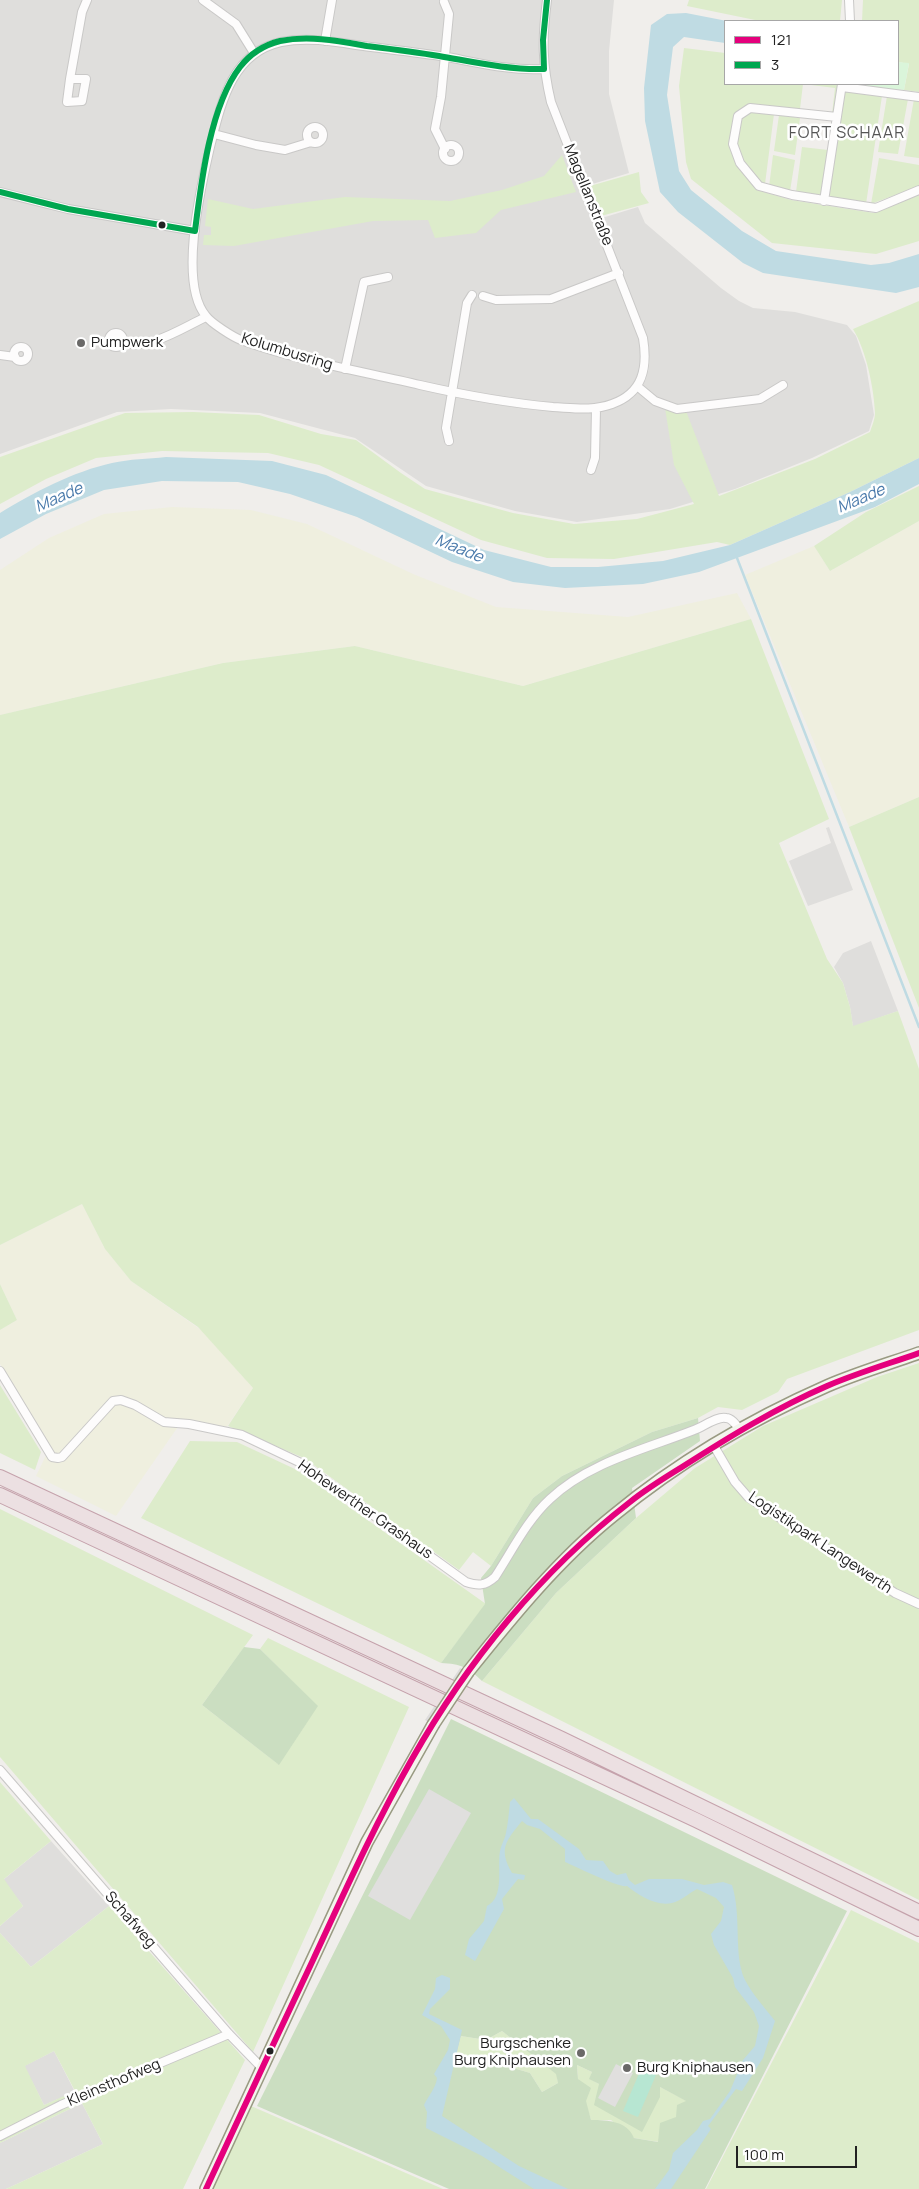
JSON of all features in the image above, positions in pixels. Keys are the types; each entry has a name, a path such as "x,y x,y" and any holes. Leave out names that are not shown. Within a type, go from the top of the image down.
{"highway":[{"path":"0,1477 562,1739 919,1912"},
{"path":"0,1494 696,1820 919,1930"},
{"path":"902,1921 919,1938"}],"street":[{"path":"70,79 82,12 87,0"},
{"path":"203,0 236,24 254,53"},
{"path":"325,40 332,0"},
{"name":"Magellanstraße","path":"547,0 543,40 544,69 551,102 619,273 645,348 644,372 638,386"},
{"path":"849,0 850,20"},
{"path":"850,11 854,0"},
{"path":"444,2 449,14 441,97 435,129 445,149"},
{"path":"123,343 132,345 162,338 206,317 196,298 192,262 195,231 214,134 226,92 233,76 254,53 282,42 301,39 325,40 444,57 498,67 529,70 544,69"},
{"path":"824,201 842,86 919,97"},
{"path":"836,117 750,108 738,116 733,144 740,164 760,186 824,201 876,208 919,190"},
{"path":"214,134 285,150 311,142"},
{"path":"0,192 68,209 195,231"},
{"path":"483,296 496,300 551,299 619,273"},
{"path":"344,369 364,282 388,277"},
{"path":"449,441 446,428 454,393 467,303 472,295"},
{"name":"Kolumbusring","path":"206,317 238,339 344,369 454,393 517,404 596,409 614,404 638,386"},
{"path":"0,355 15,357"},
{"path":"638,386 655,401 677,409 760,399 783,385"},
{"path":"591,470 595,458 596,409"},
{"path":"206,2189 367,1842 433,1725 468,1672 538,1588 607,1521 654,1484 714,1446 740,1430 829,1386 919,1353"},
{"name":"Hohewerther Grashaus","path":"0,1371 52,1457 62,1457 113,1401 121,1400 135,1405 164,1422 189,1424 242,1435 301,1463 466,1582 477,1586 487,1584 495,1577 534,1517 550,1499 575,1480 597,1468 719,1419 726,1417 740,1430"},
{"name":"Logistikpark Langewerth","path":"714,1446 735,1482 748,1497 895,1593 919,1604"},
{"name":"Schafweg","path":"0,1770 229,2034 262,2068"},
{"name":"Kleinsthofweg","path":"0,2136 61,2105 229,2034"}],"shaded area":[{"path":"0,0 614,0 609,51 609,94 629,173 579,188 592,221 638,207 645,223 739,301 753,308 795,312 847,325 856,336 866,365 874,415 869,431 812,458 735,489 670,509 577,522 515,511 426,486 355,438 260,413 171,409 117,412 0,454"},
{"path":"829,827 853,890 808,906 789,861 831,843 826,828"},
{"path":"871,941 898,1011 853,1027 850,1007 843,983 834,967 843,953"},
{"path":"429,1789 471,1813 410,1920 368,1896"},
{"path":"51,1841 109,1906 31,1967 0,1933 0,1926 23,1906 3,1880"},
{"path":"54,2051 75,2092 44,2105 24,2066"},
{"path":"616,2064 633,2073 615,2107 598,2098"},
{"path":"82,2103 103,2144 6,2189 0,2189 0,2143"}],"green space":[{"path":"689,0 842,0 840,20 755,20 687,6"},
{"path":"863,0 919,0 919,92 904,90 909,64 899,62 899,20 862,20"},
{"path":"684,48 724,53 724,85 803,85 800,109 749,104 735,114 729,143 736,165 757,190 791,200 874,213 919,195 919,241 876,254 772,243 691,179 686,162 679,86"},
{"path":"899,62 909,63 904,90 845,85 899,85"},
{"path":"811,85 839,85 834,114 832,114 835,88"},
{"path":"845,90 882,96 866,204 828,198"},
{"path":"887,96 908,99 898,154 878,152"},
{"path":"914,99 919,99 919,158 904,156"},
{"path":"750,112 774,114 765,184 761,183 739,154 738,139 741,118"},
{"path":"779,115 800,118 795,155 774,151"},
{"path":"802,147 828,150 821,197 796,192"},
{"path":"562,155 576,192 501,210 476,233 435,238 428,220 373,221 234,246 203,245 204,235 211,235 211,227 205,226 208,199 253,209 345,197 450,201 502,190 544,176"},
{"path":"773,155 795,160 790,191 769,187"},
{"path":"879,158 919,165 919,186 871,204"},
{"path":"639,172 641,192 649,203 601,216 590,186"},
{"path":"919,301 919,458 850,492 730,545 717,542 614,559 547,558 481,540 319,465 268,453 162,451 96,458 46,479 0,504 0,457 125,413 193,412 259,415 321,434 356,440 425,489 513,513 574,524 637,519 694,504 674,465 665,408 686,411 719,496 815,459 870,432 875,415 873,392 862,347 853,329"},
{"path":"919,486 919,521 830,571 814,546 866,512"},
{"path":"172,507 251,510 307,524 413,574 496,607 628,617 737,593 751,619 523,686 355,646 223,663 0,715 0,570 49,538 104,514"},
{"path":"919,521 919,797 849,827 745,575 814,546 830,571"},
{"path":"751,619 829,819 779,843 827,959 843,983 853,1026 898,1011 919,1069 919,1330 787,1379 778,1392 742,1410 718,1407 698,1418 652,1432 562,1476 533,1498 491,1566 473,1552 459,1570 304,1458 228,1426 253,1388 198,1327 131,1281 105,1249 82,1204 0,1245 0,715 223,663 355,646 523,686"},
{"path":"919,797 919,1008 849,827"},
{"path":"82,1204 105,1249 131,1281 204,1332 253,1388 226,1428 182,1421 116,1516 36,1476 50,1447 0,1364 0,1330 17,1320 0,1284 0,1245"},
{"path":"0,1284 17,1320 0,1330"},
{"path":"919,1363 919,1900 482,1681 556,1593 636,1518 695,1468 763,1426 877,1377"},
{"path":"0,1385 41,1452 35,1470 0,1453"},
{"path":"698,1418 700,1441 632,1488 636,1518 556,1593 482,1681 464,1667 441,1663 485,1604 481,1578 491,1566 533,1498 562,1476 652,1432"},
{"path":"190,1441 237,1442 297,1470 486,1604 441,1663 141,1518"},
{"path":"0,1509 253,1635 202,1705 278,1764 317,1706 260,1649 268,1638 409,1707 253,2052 0,1757"},
{"path":"244,1647 260,1649 318,1706 279,1765 202,1705"},
{"path":"451,1719 847,1911 705,2189 449,2189 257,2106","holes":["502,2031 556,2074 558,2083 542,2092 530,2073 510,2067 504,2056 456,2056 461,2036 486,2040","577,2065 592,2072 589,2079 599,2084 594,2105 642,2132 660,2097 660,2087 686,2101 677,2105 676,2117 660,2123 658,2142 634,2138 631,2132 622,2125 604,2120 591,2120 586,2101 591,2088 578,2079"]},
{"path":"0,1782 51,1841 4,1879 23,1906 0,1926"},
{"path":"109,1906 245,2060 183,2189 6,2189 103,2144 82,2103 0,2143 0,1933 31,1967","holes":["54,2051 75,2091 44,2105 25,2066"]},
{"path":"851,1910 919,1943 919,2189 706,2189"},
{"path":"502,2031 557,2074 558,2083 542,2092 530,2073 456,2056 461,2036 486,2040"},
{"path":"577,2065 592,2072 590,2079 599,2084 660,2087 687,2101 659,2142 634,2138 611,2120 591,2120 578,2079"},
{"path":"641,2069 656,2075 638,2117 623,2111"},
{"path":"251,2106 443,2189 211,2189"}],"water":[{"path":"686,13 724,20 724,43 684,37 673,47 667,95 679,171 691,190 742,231 776,251 871,265 889,263 919,254 919,287 896,293 763,273 743,263 678,212 660,192 645,121 644,88 651,25 667,14"},
{"name":"Maade","path":"166,457 272,461 326,475 484,550 551,567 598,567 663,561 730,545 850,492 919,458 919,484 875,507 699,572 643,584 565,588 513,582 452,562 357,517 290,494 238,482 162,481 104,490 46,514 0,539 0,513 40,490 83,471 112,463"},
{"path":"514,1798 531,1819 538,1819 579,1849 586,1860 603,1861 610,1871 617,1875 626,1873 629,1880 635,1885 649,1879 682,1879 704,1885 723,1882 732,1885 737,1909 741,1970 752,1991 775,2021 763,2058 742,2091 736,2089 708,2126 711,2129 671,2189 655,2189 669,2170 673,2153 697,2130 703,2121 710,2119 730,2091 743,2060 755,2046 759,2026 754,2012 735,1987 733,1978 714,1945 711,1934 721,1921 724,1907 716,1898 697,1889 679,1901 666,1904 654,1902 627,1886 607,1881 565,1862 565,1849 540,1829 527,1825 522,1821 508,1840 505,1857 512,1873 525,1875 524,1880 518,1879 502,1899 504,1909 475,1961 465,1955 469,1939 484,1921 487,1906 493,1902 496,1896 499,1881 500,1851 506,1833 510,1802"},
{"path":"442,1975 450,1978 450,1989 430,2009 429,2014 462,2030 442,2116 519,2166 568,2189 534,2189 482,2156 426,2128 427,2112 424,2105 435,2085 437,2078 434,2074 448,2050 450,2040 441,2026 422,2015 435,1989 436,1978"}],"pier":[{"path":"460,1668 474,1676 439,1728 425,1720"}],"waterway":[{"path":"737,558 919,1027"}],"transit line":[{"name":"3","path":"544,69 543,40 547,0"},
{"name":"3","path":"195,231 208,146 221,102 230,83 244,62 268,45 291,39 324,39 504,67 544,69"},
{"name":"3","path":"0,192 68,209 195,231"},
{"name":"121","path":"206,2189 348,1884 398,1784 457,1688 508,1620 536,1588 597,1529 655,1484 735,1434 789,1404 838,1381 919,1353"}],"place":[{"name":"Pumpwerk","path":"81,343"},
{"name":"Burgschenke Burg Kniphausen","path":"581,2053"},
{"name":"Burg Kniphausen","path":"627,2068"}],"district":[{"name":"FORT SCHAAR","path":"847,134"}]}
